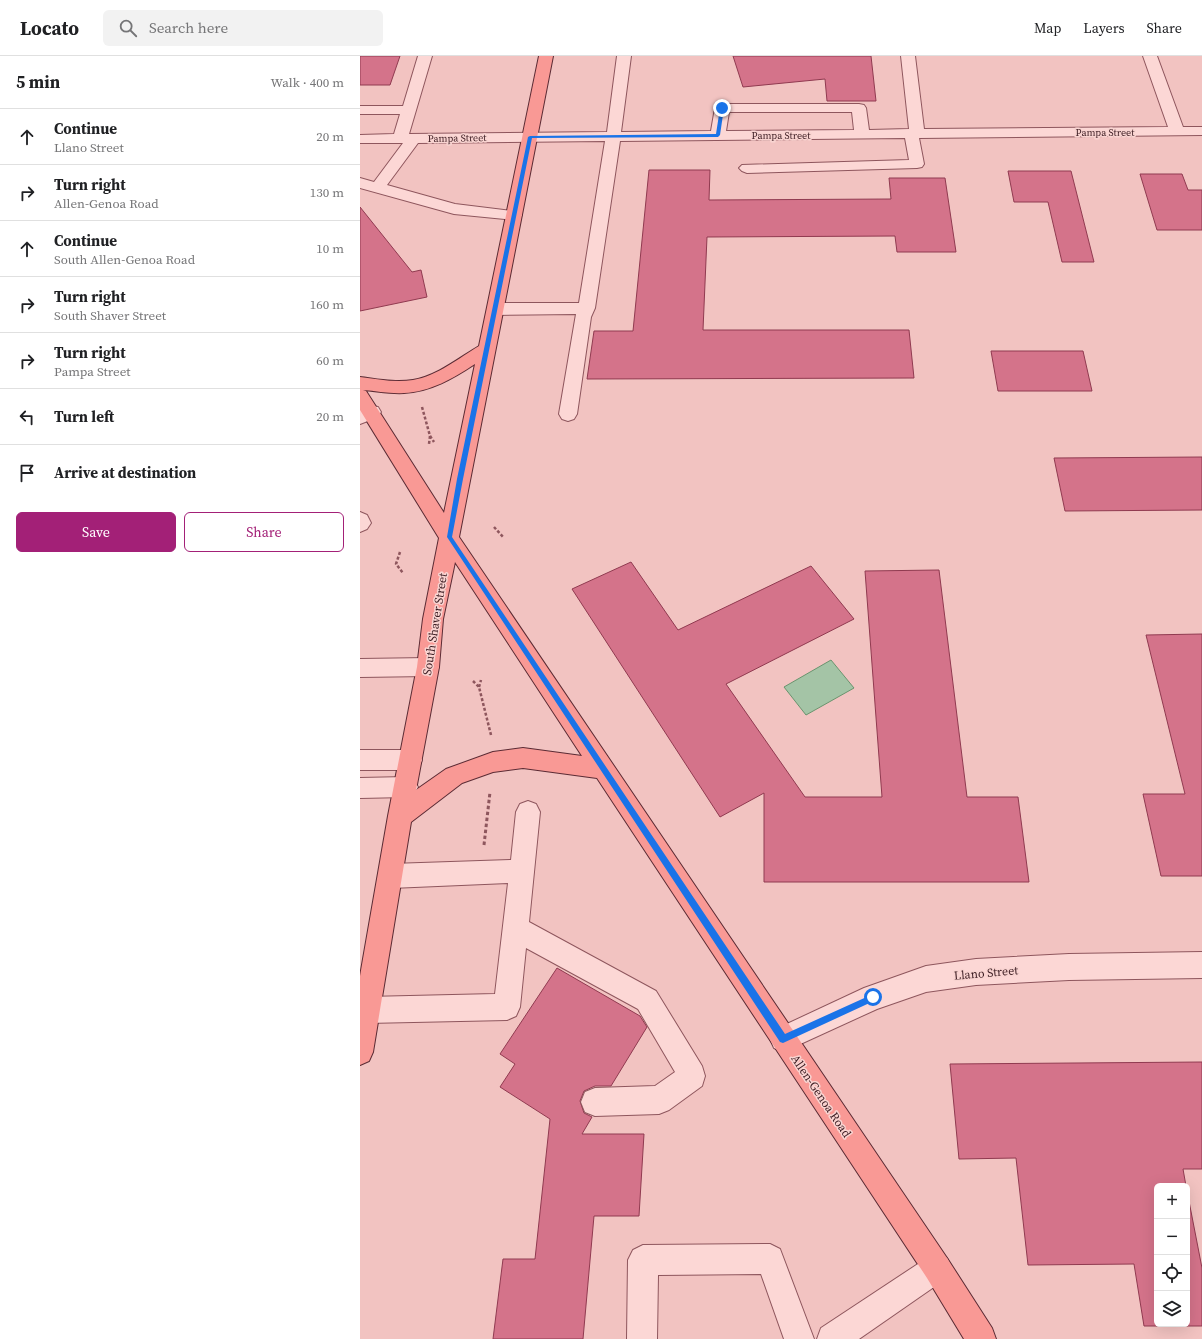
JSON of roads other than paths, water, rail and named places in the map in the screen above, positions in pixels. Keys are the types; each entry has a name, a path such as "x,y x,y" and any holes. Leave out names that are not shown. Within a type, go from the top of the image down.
{"main road":[{"name":"South Shaver Street","path":"360,1052 400,816 428,667 433,619 546,56"},
{"path":"360,383 392,387 418,385 438,378 487,349"},
{"name":"Allen-Genoa Road","path":"360,395 366,414 450,537 783,1039 938,1268 981,1339"},
{"path":"400,816 454,776 493,762 523,758 604,769"}],"street":[{"path":"378,187 407,138 409,110 425,56"},
{"path":"568,414 583,317 587,308 624,56"},
{"path":"747,168 917,164 908,56"},
{"path":"1150,56 1177,131"},
{"path":"718,135 722,108 859,108 862,134"},
{"path":"360,110 409,110"},
{"name":"Pampa Street","path":"360,139 1202,131"},
{"path":"360,183 454,209 514,216"},
{"path":"495,309 587,308"},
{"path":"360,520 360,524"},
{"path":"360,668 428,667"},
{"path":"360,760 411,760"},
{"path":"360,788 406,787"},
{"path":"367,1010 507,1007 528,812"},
{"path":"391,876 521,871"},
{"path":"515,928 647,1000 692,1076 659,1100 595,1102"},
{"name":"Llano Street","path":"783,1039 873,997 926,979 976,972 1069,967 1202,966"},
{"path":"642,1339 643,1260 770,1259 798,1339"},
{"path":"832,1339 938,1268"}]}
